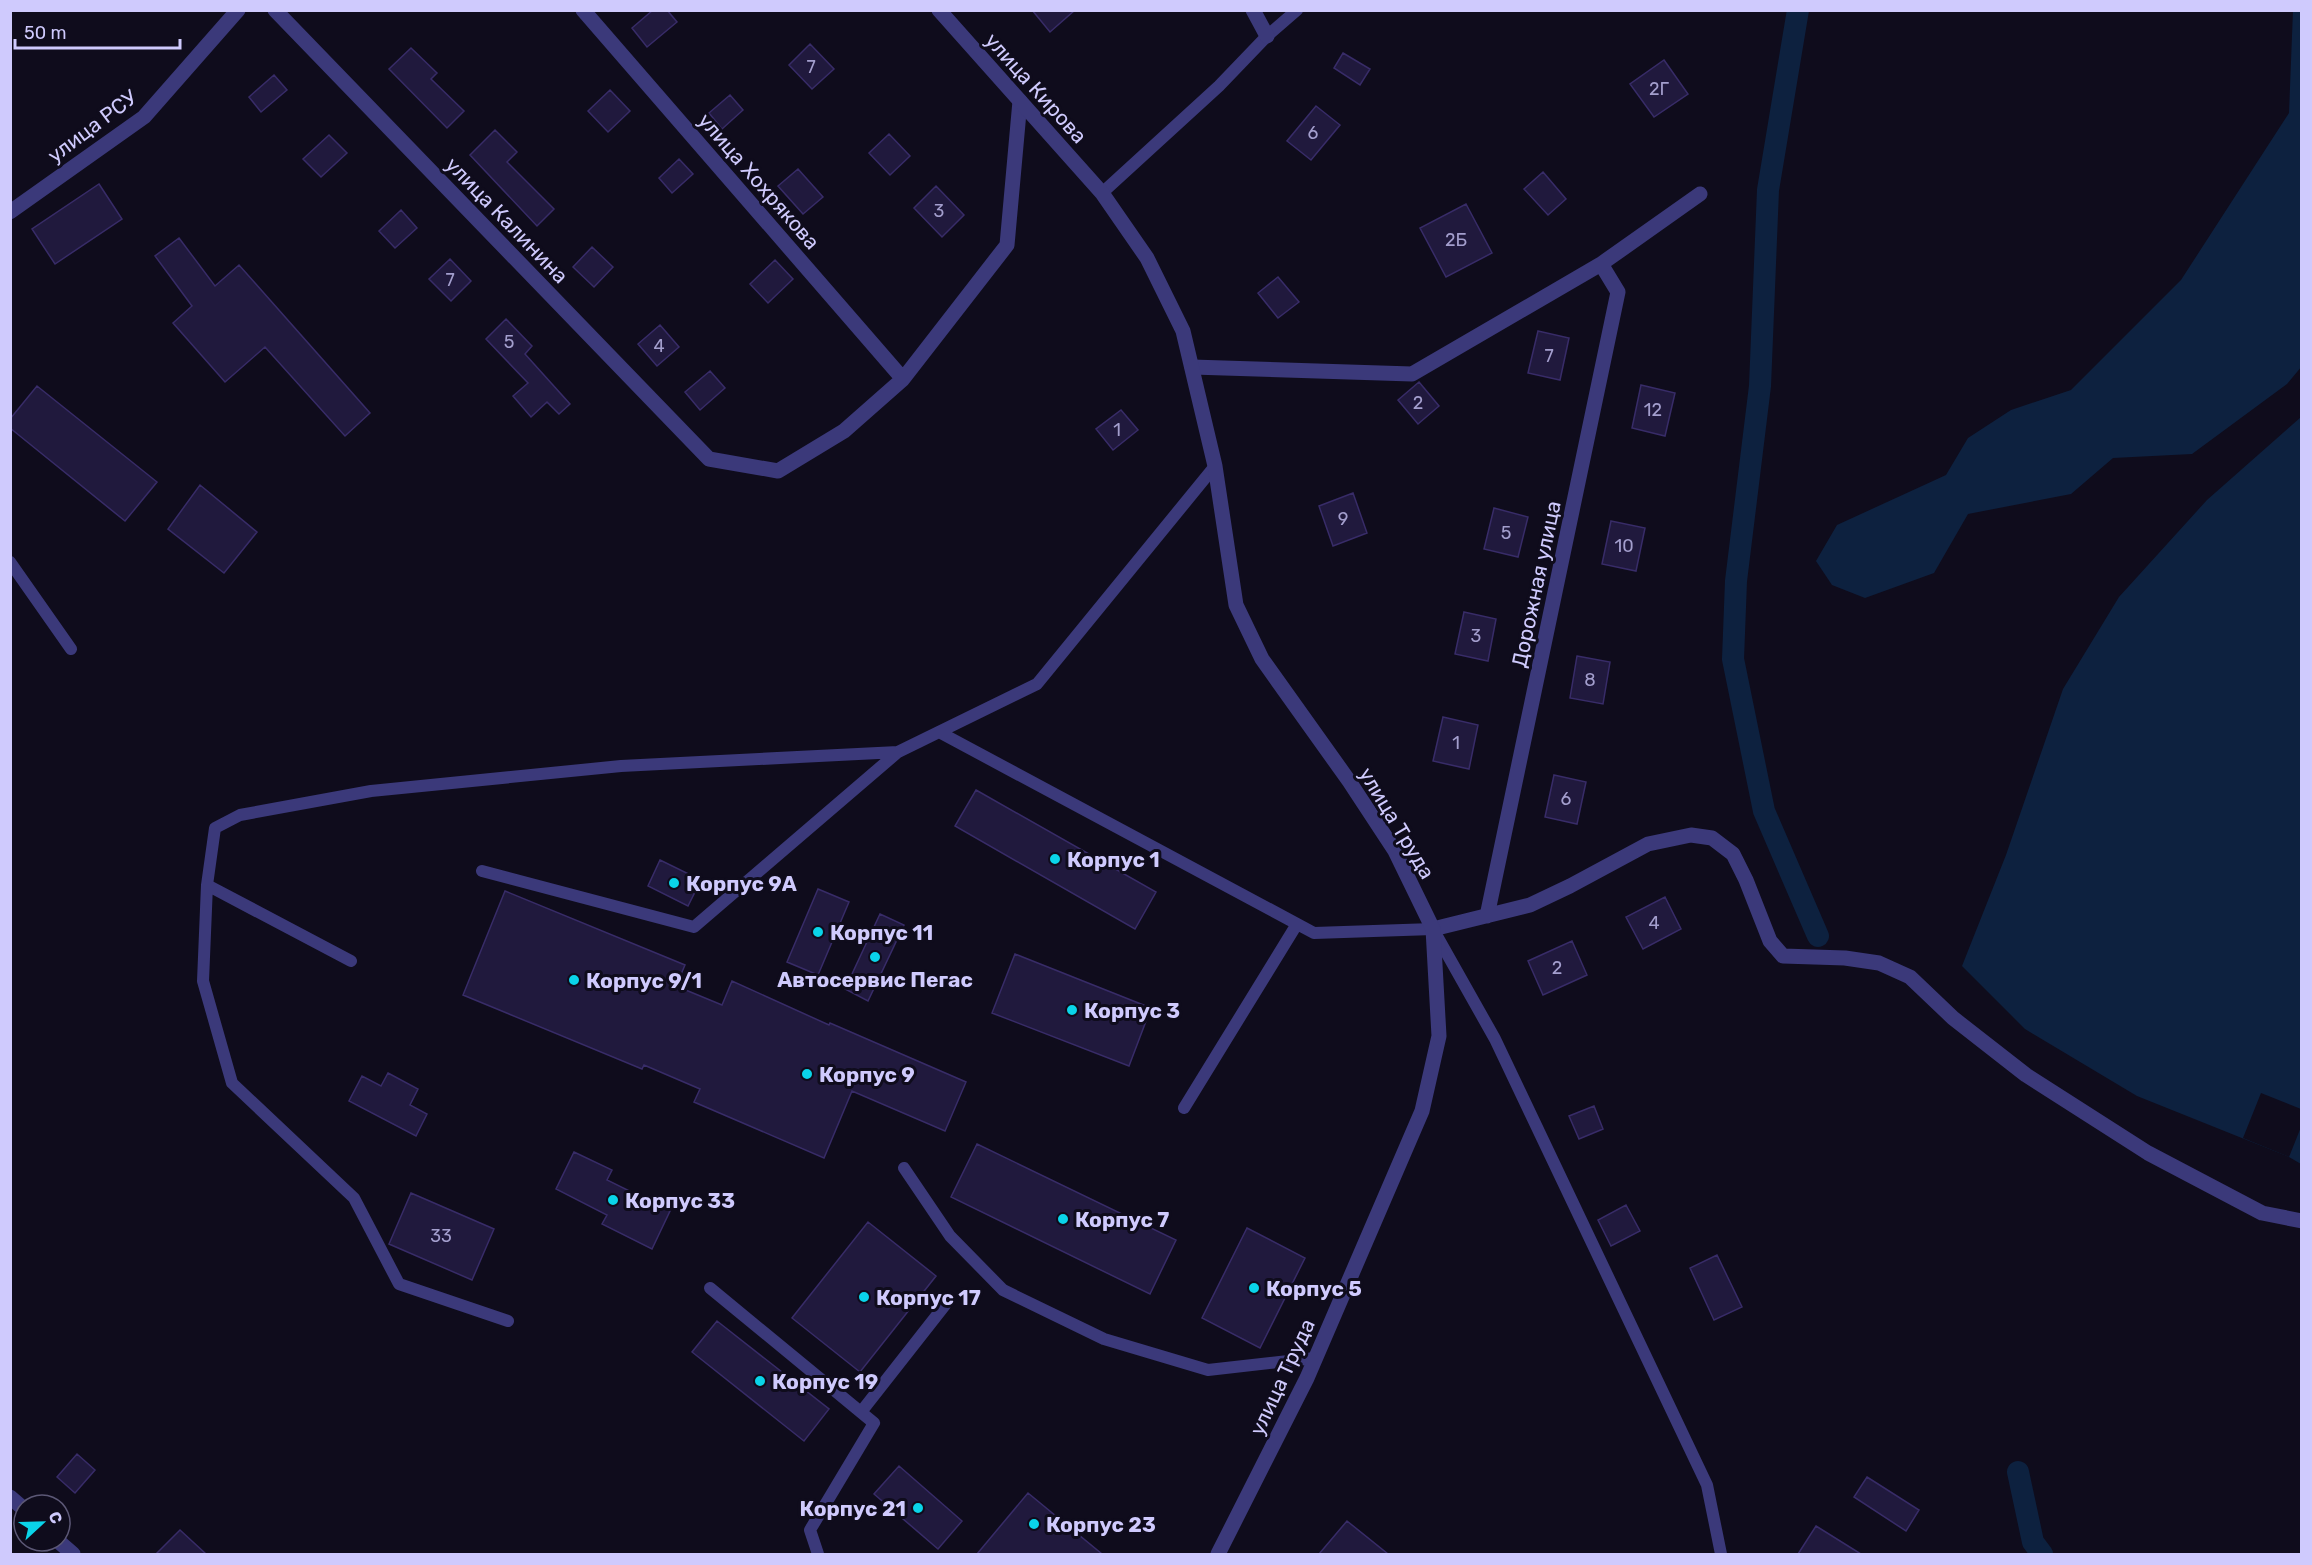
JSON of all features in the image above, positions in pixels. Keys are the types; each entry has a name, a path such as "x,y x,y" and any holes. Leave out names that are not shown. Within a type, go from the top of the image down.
{"street":[{"name":"улица РСУ","path":"10,212 144,117 238,10"},
{"name":"улица Калинина","path":"275,10 709,459 778,471 844,431 903,379"},
{"name":"улица Хохрякова","path":"583,10 903,379"},
{"name":"улица Кирова","path":"939,10 1102,193"},
{"path":"1253,10 1267,36"},
{"path":"903,379 1007,245 1020,101"},
{"name":"улица Труда","path":"1102,193 1147,258 1183,331 1215,465 1236,605 1262,659 1395,850 1433,929 1439,1036 1422,1111 1315,1358 1218,1554"},
{"path":"1191,367 1412,374 1601,264 1700,194"},
{"name":"Дорожная улица","path":"1487,916 1618,292 1601,264"},
{"path":"1433,929 1530,905 1648,844 1691,835 1712,838 1733,854 1770,941 1783,956 1845,958 1879,963 1910,977 1953,1018 2026,1075 2139,1147 2262,1213 2301,1221"}],"lane":[{"path":"1102,193 1297,10"},
{"path":"482,871 694,927 898,752 1037,684 1215,465"},
{"path":"10,562 71,649"},
{"path":"939,732 1314,933 1433,929 1496,1039 1707,1485 1721,1554"},
{"path":"508,1321 399,1284 354,1198 232,1083 203,981 207,885 215,828 240,815 371,791 621,766 898,752"},
{"path":"207,885 351,961"},
{"path":"1184,1108 1297,924"},
{"path":"904,1168 950,1236 1003,1290 1104,1339 1208,1370 1315,1358"},
{"path":"710,1288 874,1423 810,1530 818,1554"},
{"path":"861,1412 945,1305"}],"water":[{"path":"2293,10 2302,11 2302,366 2287,384 2192,454 2113,458 2071,494 1968,514 1934,573 1865,598 1832,585 1816,561 1837,525 1946,475 1968,438 2011,410 2071,390 2181,280 2289,113"},
{"path":"2301,417 2301,1164 2289,1157 2137,1096 2025,1029 1962,966 2006,855 2063,689 2119,597 2207,500"}],"pier":[{"path":"2261,1093 2301,1109 2301,1127 2289,1157 2243,1138"}],"building":[{"path":"653,10 667,10 677,22 647,47 632,28"},
{"path":"1032,10 1075,10 1050,32"},
{"path":"810,44 834,69 812,89 789,65"},
{"path":"411,48 437,73 431,79 464,111 447,128 389,69"},
{"path":"1343,53 1370,69 1360,85 1334,68"},
{"path":"1664,60 1688,94 1654,117 1630,84"},
{"path":"274,75 287,90 261,112 249,97"},
{"path":"610,90 630,111 608,132 588,111"},
{"path":"730,95 743,110 722,129 709,113"},
{"path":"1316,106 1340,125 1311,160 1287,141"},
{"path":"495,130 517,152 507,162 554,209 537,226 470,155"},
{"path":"889,134 910,156 890,175 869,153"},
{"path":"329,135 347,153 321,177 303,159"},
{"path":"679,159 693,174 672,193 659,178"},
{"path":"798,169 823,197 803,214 778,186"},
{"path":"1543,172 1566,199 1548,215 1524,189"},
{"path":"99,184 122,219 55,264 32,229"},
{"path":"936,186 964,215 942,237 914,208"},
{"path":"1466,204 1492,253 1446,277 1420,228"},
{"path":"401,210 417,228 395,248 379,231"},
{"path":"179,238 215,286 239,265 370,413 345,436 265,347 225,382 173,323 192,306 155,256"},
{"path":"592,247 613,267 594,287 573,267"},
{"path":"450,259 471,281 451,301 429,279"},
{"path":"775,260 793,279 768,303 750,284"},
{"path":"1278,277 1299,302 1278,318 1258,293"},
{"path":"506,319 532,346 525,354 570,404 559,414 547,402 531,417 513,396 528,383 486,339"},
{"path":"660,325 679,347 657,366 638,344"},
{"path":"1538,331 1569,338 1560,380 1528,373"},
{"path":"710,371 725,388 700,410 685,392"},
{"path":"1419,382 1439,406 1418,424 1398,400"},
{"path":"1641,385 1675,393 1665,436 1632,428"},
{"path":"37,386 157,482 125,521 10,428 10,419"},
{"path":"1121,410 1138,430 1113,450 1096,429"},
{"path":"200,485 257,532 224,573 168,529"},
{"path":"1353,493 1367,533 1333,546 1319,506"},
{"path":"1494,508 1528,517 1518,557 1484,549"},
{"path":"1611,521 1645,528 1636,571 1602,564"},
{"path":"1464,612 1496,619 1488,661 1455,654"},
{"path":"1577,656 1610,662 1603,704 1570,698"},
{"path":"1443,717 1478,725 1469,769 1433,761"},
{"path":"1554,775 1586,782 1577,824 1545,817"},
{"name":"Корпус 1","path":"976,790 1156,892 1135,929 955,826"},
{"name":"Корпус 9А","path":"660,860 701,880 688,906 648,886"},
{"name":"Корпус 11","path":"818,889 849,902 818,975 787,962"},
{"path":"505,891 685,965 676,986 722,1005 732,981 829,1025 830,1023 966,1082 945,1131 852,1091 824,1158 694,1102 700,1089 644,1065 642,1069 463,995"},
{"path":"1665,897 1681,929 1643,949 1626,917"},
{"name":"Автосервис Пегас","path":"880,914 904,925 868,1001 845,989"},
{"path":"1572,941 1587,975 1543,995 1528,961"},
{"name":"Корпус 3","path":"1015,954 1151,1008 1129,1066 992,1013"},
{"path":"388,1073 418,1089 410,1105 427,1114 416,1136 349,1101 362,1076 381,1086"},
{"path":"1594,1106 1603,1129 1579,1139 1569,1116"},
{"name":"Корпус 7","path":"977,1144 1176,1240 1150,1294 951,1197"},
{"name":"Корпус 33","path":"574,1152 612,1170 607,1180 670,1211 652,1249 602,1224 607,1215 556,1189"},
{"path":"411,1193 494,1229 472,1280 389,1244"},
{"path":"1626,1205 1640,1231 1611,1246 1598,1220"},
{"name":"Корпус 17","path":"868,1222 936,1276 860,1372 792,1318"},
{"name":"Корпус 5","path":"1247,1228 1305,1258 1260,1348 1202,1318"},
{"path":"1717,1255 1742,1307 1714,1320 1690,1268"},
{"name":"Корпус 19","path":"717,1321 829,1409 804,1441 692,1352"},
{"path":"77,1454 95,1470 75,1493 57,1477"},
{"name":"Корпус 21","path":"899,1466 962,1521 938,1549 874,1494"},
{"path":"1867,1477 1919,1510 1906,1531 1854,1497"},
{"name":"Корпус 23","path":"1028,1493 1102,1554 977,1554"},
{"path":"1347,1521 1388,1554 1319,1554"},
{"path":"1816,1526 1861,1554 1798,1554"},
{"path":"180,1530 206,1554 156,1554"}],"waterway":[{"path":"1798,10 1768,190 1760,386 1736,581 1733,659 1764,811 1818,936"},
{"path":"2018,1472 2033,1542 2042,1554"}],"place":[{"name":"Корпус 1","path":"1055,859"},
{"name":"Корпус 9А","path":"674,883"},
{"name":"Корпус 11","path":"818,932"},
{"name":"Автосервис Пегас","path":"875,957"},
{"name":"Корпус 9/1","path":"574,980"},
{"name":"Корпус 3","path":"1072,1010"},
{"name":"Корпус 9","path":"807,1074"},
{"name":"Корпус 33","path":"613,1200"},
{"name":"Корпус 7","path":"1063,1219"},
{"name":"Корпус 5","path":"1254,1288"},
{"name":"Корпус 17","path":"864,1297"},
{"name":"Корпус 19","path":"760,1381"},
{"name":"Корпус 21","path":"918,1508"},
{"name":"Корпус 23","path":"1034,1524"}]}
